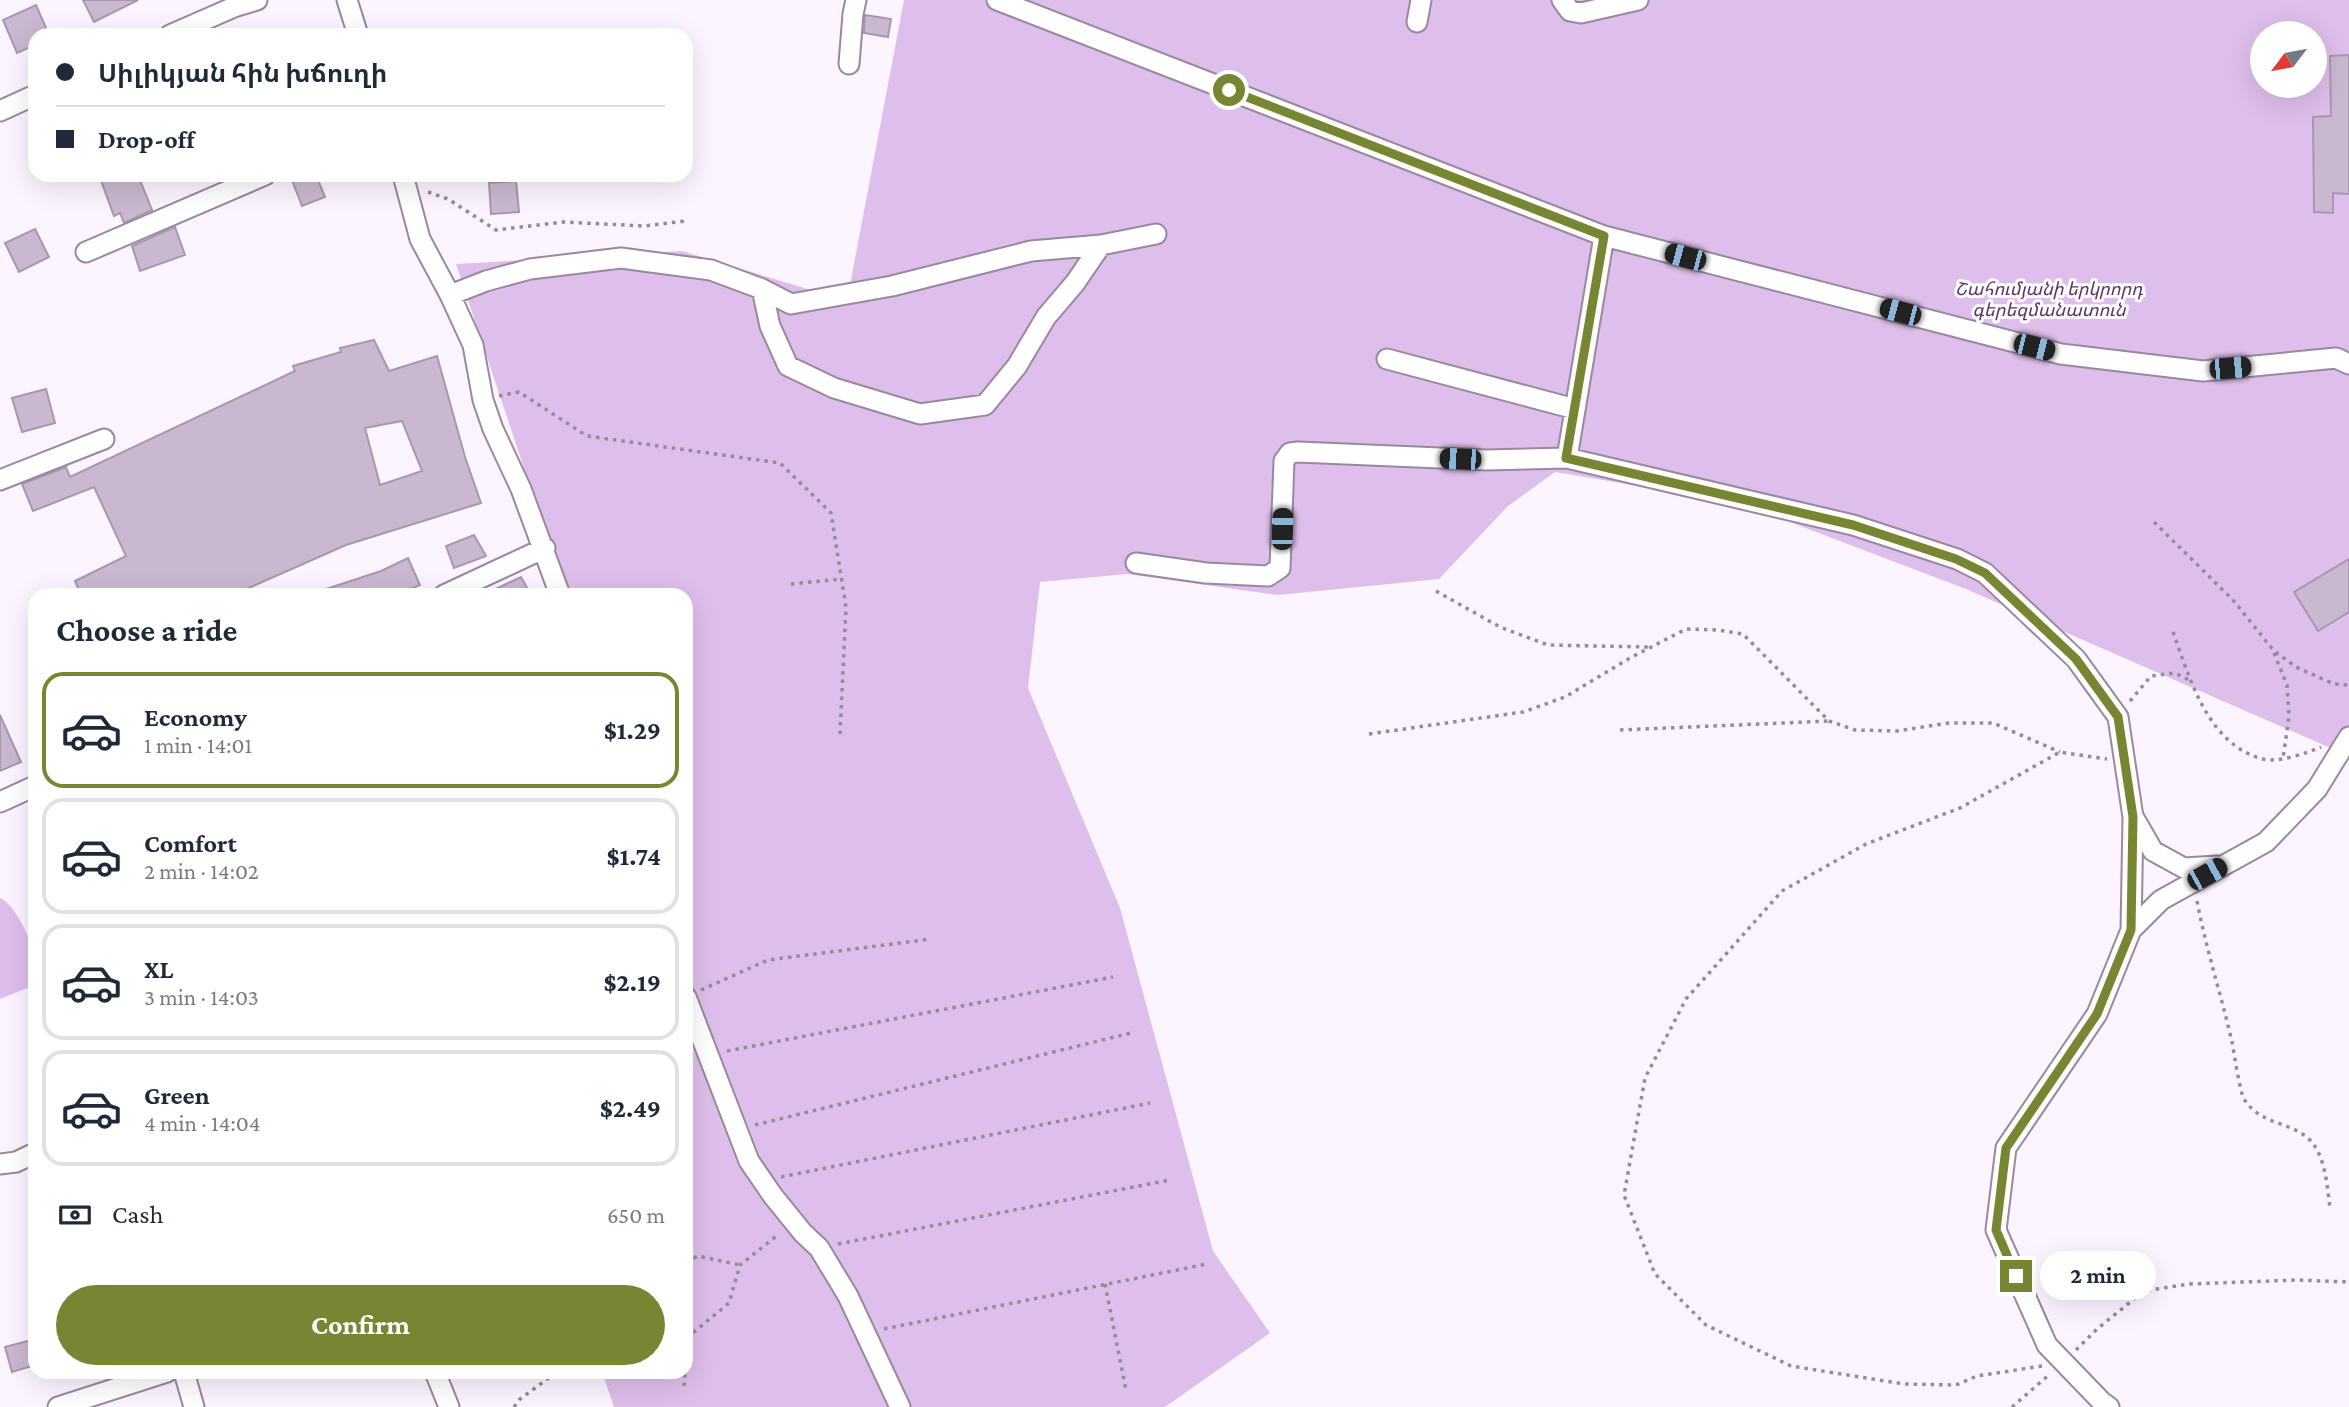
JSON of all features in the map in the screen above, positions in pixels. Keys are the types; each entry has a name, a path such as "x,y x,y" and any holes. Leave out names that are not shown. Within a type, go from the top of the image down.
{"street":[{"path":"186,28 257,0"},
{"path":"347,0 356,28"},
{"path":"849,64 856,0"},
{"path":"998,0 1604,236 2061,354 2203,371 2336,358 2349,364"},
{"path":"1417,22 1421,0"},
{"path":"1562,0 1570,11 1581,13 1638,0"},
{"path":"0,111 28,98"},
{"path":"86,253 249,182"},
{"path":"405,182 420,239 473,345 483,400 558,588"},
{"path":"450,295 486,281 530,269 621,258 711,270 762,289 791,304 892,286 1031,251 1101,245 1156,234"},
{"path":"1566,458 1604,236"},
{"path":"762,289 770,326 788,366 834,388 920,414 985,405 1017,366 1046,317 1075,283 1101,245"},
{"path":"1387,359 1575,409"},
{"path":"0,480 104,439"},
{"path":"1136,563 1206,573 1268,576 1280,568 1284,461 1290,453 1487,460 1566,458 1853,525 1956,559 1985,573 2076,659 2118,717 2126,762 2133,817 2131,930 2097,1014 2006,1148 1996,1230 2047,1345 2109,1407"},
{"path":"459,588 544,548"},
{"path":"2131,930 2161,900 2266,842 2317,789 2349,737"},
{"path":"0,802 28,789"},
{"path":"2133,817 2153,851 2184,868 2222,866"},
{"path":"693,1011 749,1161 794,1222 819,1248 848,1296 900,1407"},
{"path":"0,1164 16,1162 28,1156"},
{"path":"58,1407 145,1379"},
{"path":"186,1379 194,1407"},
{"path":"438,1379 449,1407"}],"path":[{"path":"409,182 447,199 496,230 564,222 644,226 685,220"},
{"path":"483,400 519,392 587,436 780,463 831,513 846,607 839,734"},
{"path":"2154,522 2233,600 2274,651 2296,667 2334,684 2349,685"},
{"path":"791,584 842,579"},
{"path":"1436,591 1500,627 1548,645 1651,647"},
{"path":"1369,734 1522,712 1565,697 1686,629 1718,629 1743,634 1829,720"},
{"path":"2173,632 2197,699 2236,748 2265,760 2302,755 2326,746"},
{"path":"2274,651 2287,685 2289,716 2283,758"},
{"path":"2118,717 2151,676 2175,673 2191,681"},
{"path":"1620,730 1829,720 1855,730 1897,731 1949,723 1993,723 2060,752 2126,762"},
{"path":"2060,752 1960,807 1866,844 1782,891 1686,999 1645,1078 1624,1195 1655,1274 1706,1325 1791,1367 1904,1384 1956,1385 1977,1376 2063,1362"},
{"path":"2193,882 2205,946 2223,1003 2242,1096 2252,1110 2300,1132 2312,1142 2323,1165 2330,1208"},
{"path":"693,1004 768,960 931,939"},
{"path":"708,1055 1113,977"},
{"path":"736,1129 1131,1032"},
{"path":"762,1180 1150,1104"},
{"path":"819,1248 1170,1180"},
{"path":"693,1333 729,1303 740,1265 794,1222"},
{"path":"693,1258 698,1256 740,1265"},
{"path":"865,1332 1207,1264"},
{"path":"2012,1407 2097,1329 2144,1292 2189,1284 2297,1280 2349,1282"},
{"path":"1105,1284 1126,1390"},
{"path":"514,1407 520,1399 547,1379"},
{"path":"684,1379 684,1386"}],"green space":[{"name":"Շահումյանի երկրորդ գերեզմանատուն","path":"904,0 2349,0 2349,756 1966,589 1740,503 1555,472 1508,506 1439,579 1278,595 1127,574 1040,582 1028,688 1120,908 1213,1251 1270,1333 1165,1407 614,1407 604,1379 693,1379 693,588 556,588 525,471 456,264 682,251 847,301"},
{"path":"0,898 11,907 28,937 28,988 0,999"}],"building":[{"path":"83,0 138,0 94,22"},
{"path":"36,5 46,28 28,28 28,48 17,53 3,20"},
{"path":"865,15 891,19 888,37 864,33"},
{"path":"2349,55 2349,194 2333,193 2333,213 2314,212 2313,117 2331,116 2330,56"},
{"path":"102,182 141,182 152,210 124,223 120,213 114,216"},
{"path":"293,182 319,182 325,197 302,206"},
{"path":"516,182 519,212 491,214 489,183"},
{"path":"175,227 185,255 140,271 132,246"},
{"path":"35,229 49,257 19,272 5,243"},
{"path":"374,340 389,371 437,356 465,457 481,503 346,545 249,588 78,588 75,581 126,556 94,487 33,511 22,484 66,467 70,477 295,371 293,366 341,352 340,348","holes":["402,421 422,471 380,485 365,428"]},
{"path":"46,389 55,423 22,432 12,398"},
{"path":"474,535 486,556 454,568 446,546"},
{"path":"408,558 420,585 413,588 329,588 381,571"},
{"path":"2349,559 2349,612 2318,631 2294,592"},
{"path":"521,577 527,588 498,588"},
{"path":"0,715 21,762 0,771"},
{"path":"28,1341 28,1367 12,1372 5,1347"}],"route":[{"path":"1229,90 1604,236 1566,458 1853,525 1956,559 1985,573 2076,659 2118,717 2133,817 2131,930 2097,1014 2006,1148 1996,1230 2016,1276"}]}
